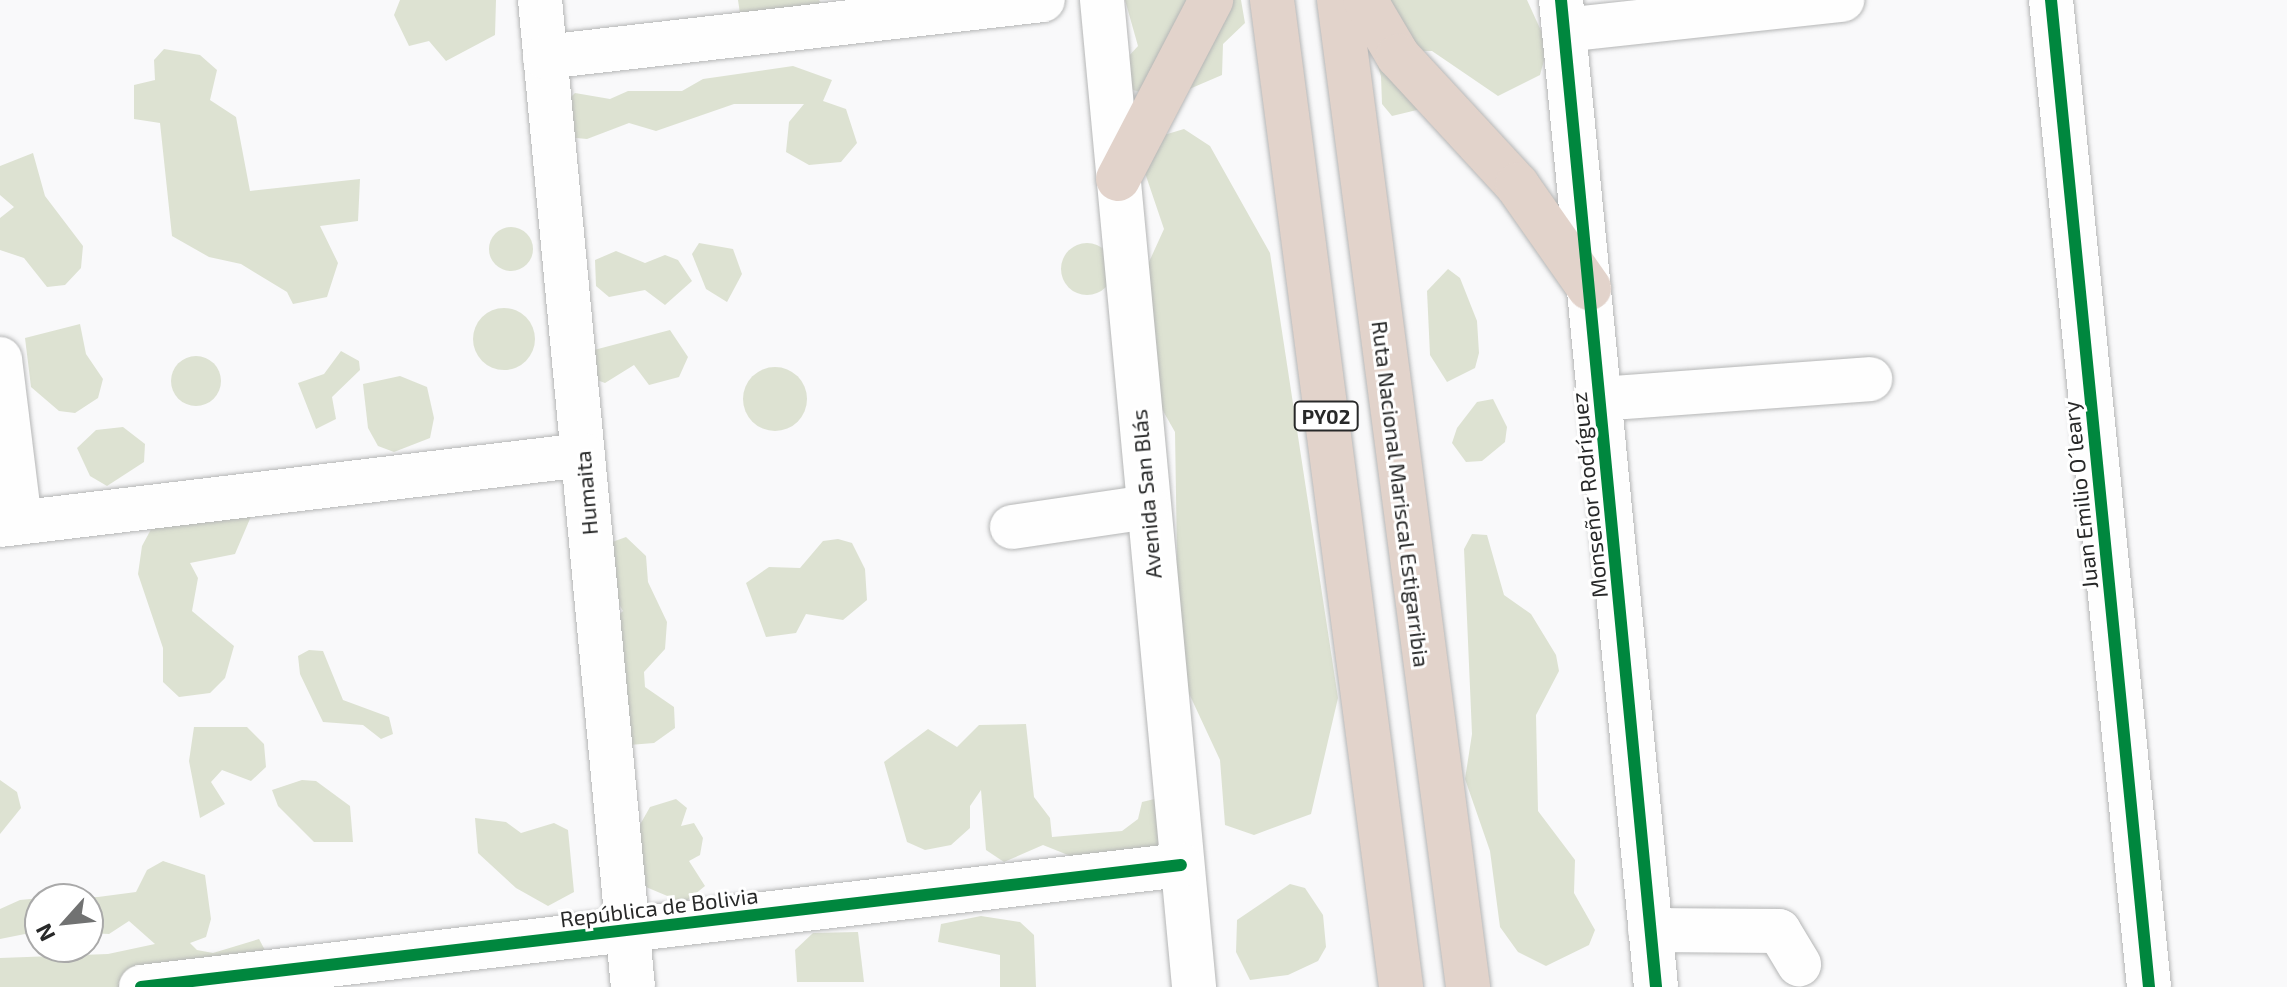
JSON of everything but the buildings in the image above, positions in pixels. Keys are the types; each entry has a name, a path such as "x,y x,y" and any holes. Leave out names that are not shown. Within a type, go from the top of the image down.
{"highway":[{"path":"1118,179 1211,0"},
{"name":"PY02","path":"1272,0 1401,987"},
{"name":"Ruta Nacional Mariscal Estigarribia","path":"1339,0 1468,987"},
{"path":"1365,0 1398,56 1517,185 1589,288"}],"street":[{"name":"Humaita","path":"540,0 633,987"},
{"path":"545,57 898,8 1043,0"},
{"name":"Avenida San Blás","path":"1102,0 1194,987"},
{"path":"1562,15 1842,0"},
{"name":"Juan Emilio O´leary","path":"2051,0 2149,987"},
{"name":"Monseñor Rodríguez","path":"1562,15 1656,987"},
{"path":"0,359 10,523 583,455"},
{"path":"1599,399 1870,379"},
{"path":"1012,527 1147,507"},
{"name":"República de Bolivia","path":"141,987 1181,865"},
{"path":"1650,930 1779,931 1799,964"}],"green space":[{"path":"400,0 496,0 495,35 446,61 429,41 409,46 394,15"},
{"path":"738,0 819,0 825,8 742,27"},
{"path":"1125,0 1241,0 1245,23 1223,44 1222,75 1166,99 1122,87 1117,69 1138,46"},
{"path":"1356,0 1527,0 1548,46 1540,75 1498,96 1432,51 1417,51 1421,109 1392,116 1382,104 1381,76"},
{"path":"164,49 200,55 217,70 210,100 236,117 250,191 360,179 358,221 320,226 338,263 327,297 293,304 287,292 241,264 209,257 172,236 160,123 134,119 134,85 155,80 154,60"},
{"path":"793,66 832,80 823,101 846,109 857,143 841,162 809,165 786,152 789,122 804,104 734,104 656,131 629,123 587,139 566,137 567,101 575,93 610,99 628,91 682,91 703,79"},
{"path":"1184,129 1210,146 1270,253 1338,698 1311,814 1254,835 1225,825 1220,760 1152,614 1177,557 1175,432 1129,351 1124,317 1164,229 1144,170 1154,138"},
{"path":"33,153 45,196 83,246 81,268 65,285 47,287 24,258 0,250 0,218 14,207 0,195 0,166"},
{"path":"511,227 527,233 533,249 527,265 511,271 495,265 489,249 495,233"},
{"path":"699,243 733,249 742,274 727,302 706,289 692,254"},
{"path":"1087,243 1105,251 1113,269 1105,287 1087,295 1069,287 1061,269 1069,251"},
{"path":"616,251 645,263 665,255 678,260 692,281 665,305 645,290 609,297 596,286 595,260"},
{"path":"1448,269 1460,278 1477,321 1479,353 1475,368 1447,382 1430,355 1427,291"},
{"path":"504,308 526,317 535,339 526,361 504,370 482,361 473,339 482,317"},
{"path":"80,324 86,354 103,379 98,398 75,413 59,411 31,387 25,338"},
{"path":"670,330 688,357 679,377 649,385 634,365 605,383 584,375 594,350"},
{"path":"341,351 359,361 360,370 332,397 336,419 316,429 298,383 324,374"},
{"path":"196,356 213,364 221,381 213,398 196,406 179,398 171,381 179,364"},
{"path":"775,367 787,369 798,376 805,387 805,411 798,422 787,429 775,431 763,429 752,422 745,411 743,399 745,387 752,376 763,369"},
{"path":"400,376 427,387 434,418 430,438 394,452 378,446 368,428 363,384"},
{"path":"1493,399 1507,427 1505,442 1482,461 1466,462 1452,443 1457,428 1477,402"},
{"path":"123,427 145,444 144,462 107,486 90,476 77,448 96,430"},
{"path":"252,514 235,554 190,563 198,578 192,611 234,646 225,678 210,693 179,697 163,682 163,648 138,574 142,546 156,520"},
{"path":"1472,534 1487,535 1504,595 1531,614 1556,655 1559,671 1536,715 1538,811 1575,860 1574,893 1595,930 1589,945 1546,966 1518,952 1500,927 1490,851 1465,779 1472,734 1464,549"},
{"path":"626,537 646,556 648,582 667,622 665,649 644,672 645,687 674,707 675,728 654,743 629,745 613,620 623,611 608,586 604,545"},
{"path":"838,539 852,543 865,569 867,600 843,620 806,614 796,633 766,637 746,583 769,567 800,568 823,541"},
{"path":"309,650 323,651 343,700 389,717 393,734 381,739 363,725 323,722 300,674 298,656"},
{"path":"1026,724 1034,797 1050,818 1052,837 1122,831 1138,819 1142,802 1167,796 1163,845 1088,863 1043,845 1004,862 986,850 981,790 970,806 970,828 951,845 925,850 907,842 884,762 928,729 957,747 979,725"},
{"path":"194,727 247,727 264,744 266,767 251,781 222,770 211,782 225,804 200,818 189,761"},
{"path":"0,780 17,792 21,808 0,834"},
{"path":"302,780 316,781 350,806 353,842 314,842 278,806 272,790"},
{"path":"676,799 687,808 681,826 694,823 703,838 700,855 689,861 705,886 684,903 646,887 633,837 650,807"},
{"path":"475,818 506,822 521,833 554,823 568,830 574,892 548,906 516,888 478,853"},
{"path":"163,861 205,875 211,919 206,937 190,943 197,950 213,953 259,939 274,967 322,987 0,987 0,958 24,957 24,963 104,963 104,954 155,944 129,921 109,934 104,934 104,896 136,892 147,870"},
{"path":"1290,884 1305,888 1323,915 1326,947 1318,961 1288,975 1250,980 1236,952 1237,920"},
{"path":"24,900 24,934 0,939 0,909"},
{"path":"981,916 1020,922 1034,935 1036,987 1000,987 1000,955 938,942 941,924"},
{"path":"858,932 864,982 797,982 795,950 813,933"}],"cycle path":[{"path":"1561,0 1656,987"},
{"path":"2051,0 2149,987"},
{"path":"141,987 1181,865"}]}
